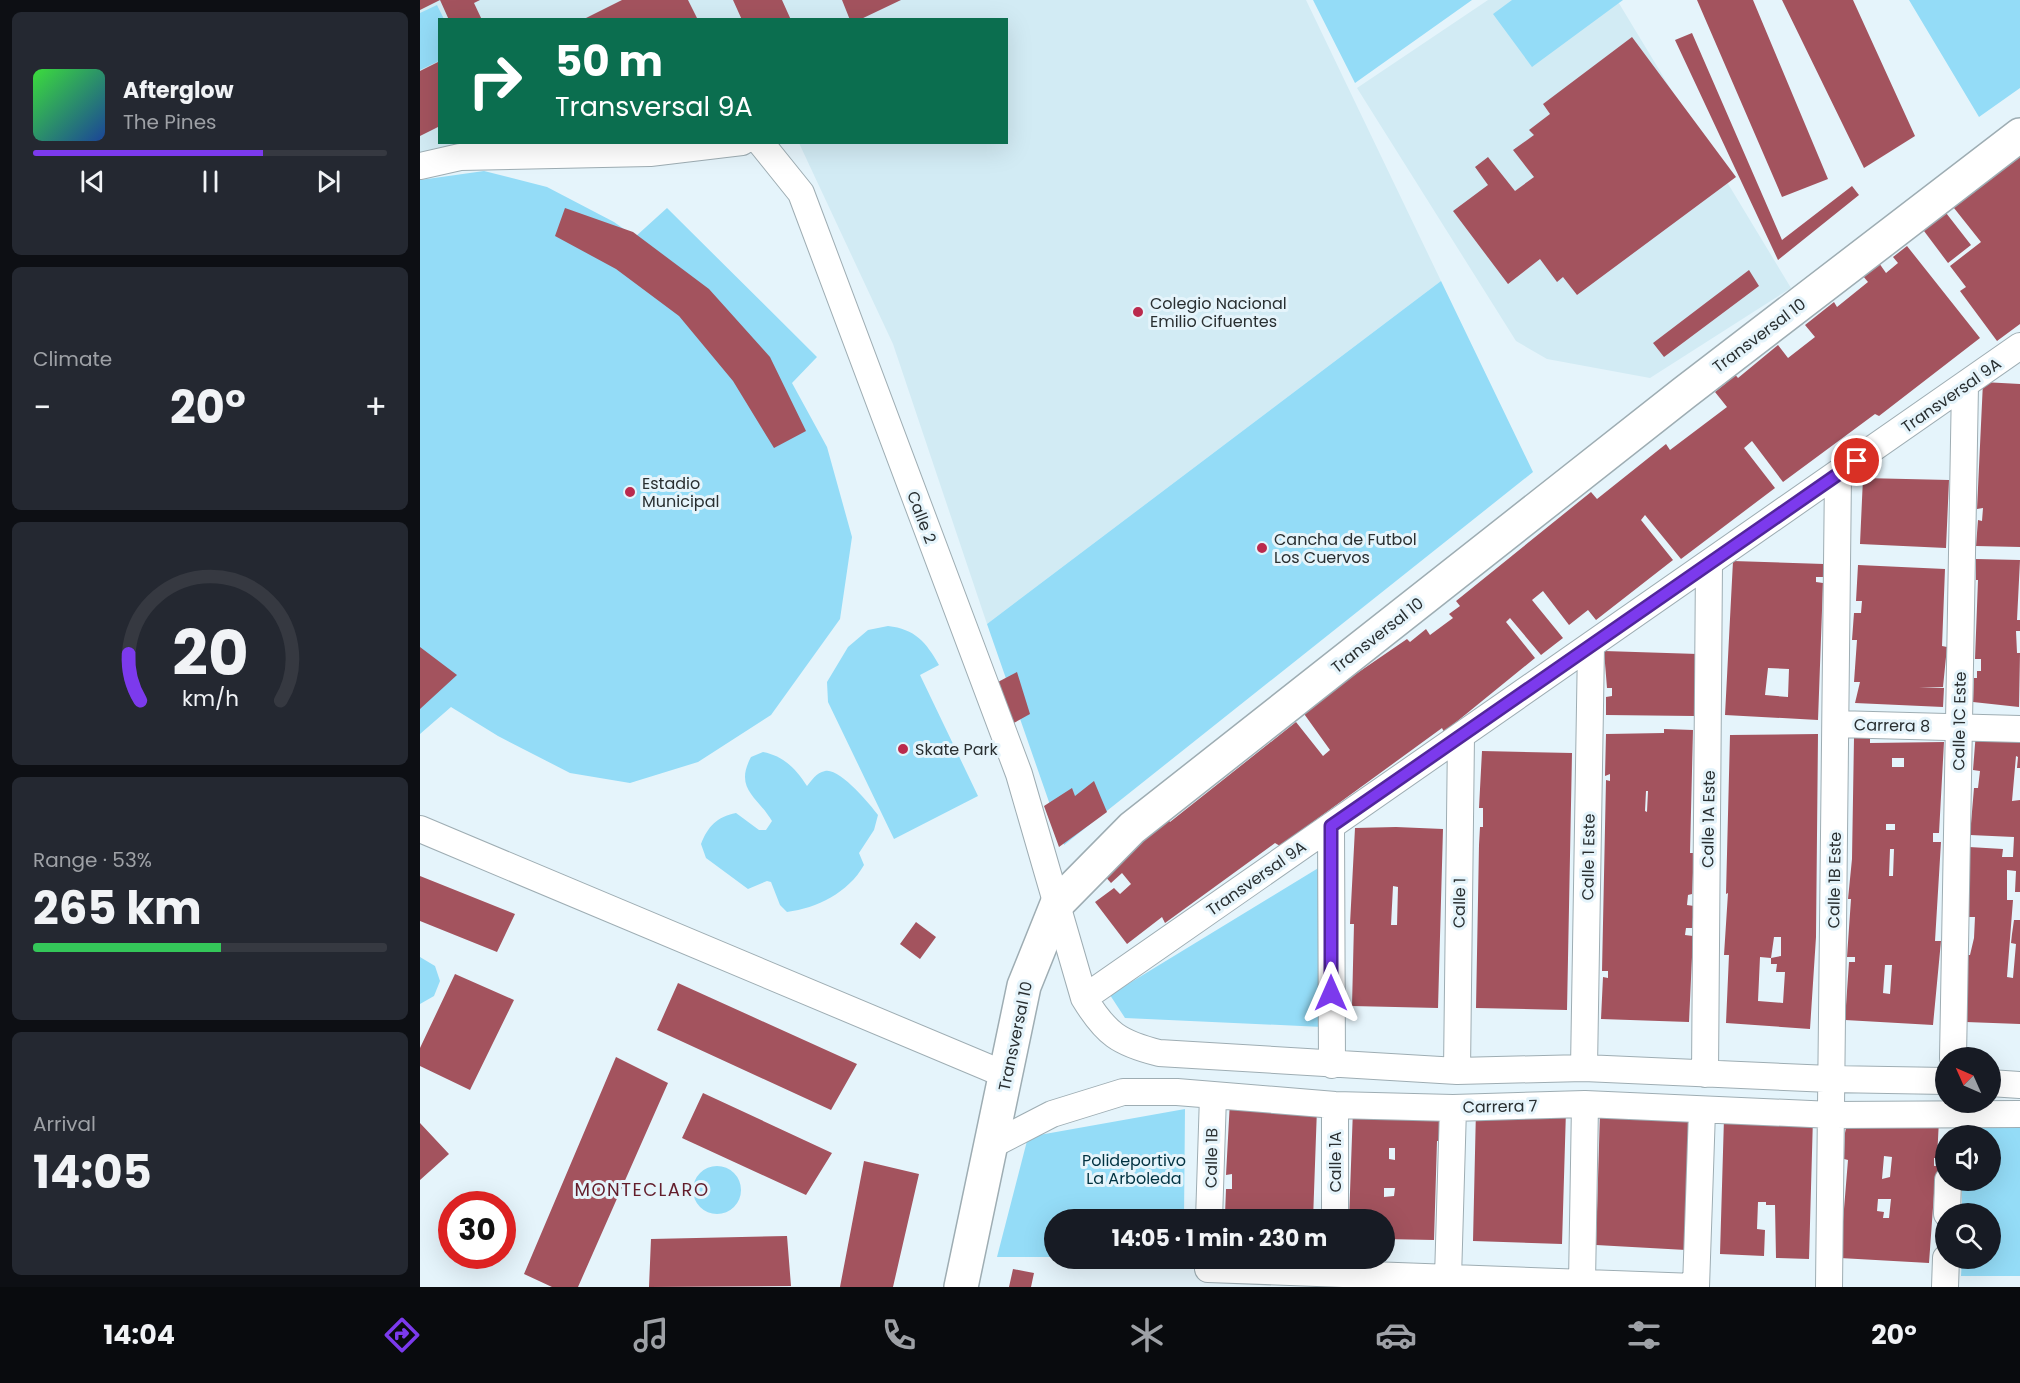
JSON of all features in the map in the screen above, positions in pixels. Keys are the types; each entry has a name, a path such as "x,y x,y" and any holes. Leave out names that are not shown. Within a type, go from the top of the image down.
{"main road":[{"name":"Transversal 10","path":"961,1287 1024,986 1057,904 1132,828 1665,407 2020,135"}],"street":[{"path":"420,166 460,157 650,153 725,144"},
{"name":"Calle 2","path":"762,144 801,193 1019,774 1057,904"},
{"name":"Transversal 9A","path":"1084,998 2020,346"},
{"name":"Calle 1C Este","path":"1953,1047 1965,385"},
{"name":"Calle 1B Este","path":"1829,1287 1838,474"},
{"name":"Calle 1A Este","path":"1705,1074 1709,563"},
{"name":"Calle 1 Este","path":"1584,1068 1591,646"},
{"name":"Carrera 8","path":"1836,724 2020,729"},
{"name":"Calle 1","path":"1457,1071 1461,736"},
{"path":"1331,826 1332,1065"},
{"path":"420,829 1006,1075"},
{"path":"1057,904 1084,998 1099,1023 1113,1036 1133,1046 1159,1053 1457,1071 1584,1068 1830,1079 1935,1081"},
{"path":"2001,1084 2020,1085"},
{"name":"Carrera 7","path":"992,1145 1052,1114 1123,1092 1162,1092 1335,1105 1454,1107 1585,1104 1701,1111 1832,1115 1950,1125 2020,1114"},
{"name":"Calle 1B","path":"1209,1209 1213,1096"},
{"path":"1582,1283 1585,1104"},
{"name":"Calle 1A","path":"1335,1105 1335,1209"},
{"path":"1448,1278 1454,1107"},
{"path":"1363,1269 1448,1278 1696,1287 1701,1111"},
{"path":"1945,1287 1946,1269"}],"shaded area":[{"name":"Colegio Nacional Emilio Cifuentes","path":"420,0 1306,0 1441,281 987,624 893,344 799,144 1008,144 1008,18 438,18 438,144 647,144 420,160"},
{"path":"1488,0 1617,0 1791,288 1650,378 1547,359 1516,341 1357,88"}],"green space":[{"path":"1313,0 1472,0 1355,83"},
{"path":"1512,0 1623,0 1532,67 1493,14"},
{"path":"1909,0 2020,0 2020,88 1979,117"},
{"path":"437,5 444,18 438,18 438,61 420,70 420,13"},
{"name":"Estadio Municipal","path":"484,171 547,187 614,222 635,237 667,208 817,357 792,383 827,447 852,537 840,619 771,715 698,762 630,783 570,773 498,736 451,707 420,734 420,180"},
{"name":"Cancha de Futbol Los Cuervos","path":"1441,281 1533,472 1064,845 987,624"},
{"name":"Skate Park","path":"888,626 906,630 919,638 939,665 920,675 978,796 894,839 828,702 827,682 848,647 868,630"},
{"path":"763,752 789,764 807,786 814,777 822,772 831,771 854,787 878,815 874,830 859,853 864,865 857,875 841,891 831,897 798,910 787,912 780,905 771,882 767,881 748,889 706,858 701,844 714,823 736,813 759,830 766,830 772,821 750,792 745,777 751,757"},
{"path":"1320,867 1322,1027 1125,1018 1110,995"},
{"path":"420,957 435,966 440,981 434,996 420,1004"},
{"name":"Polideportivo La Arboleda","path":"1185,1109 1184,1209 1044,1209 1044,1257 997,1257 1028,1137"},
{"path":"2001,1126 2020,1126 2020,1276 1961,1276 1961,1269 2001,1269 2001,1203 1962,1203 1962,1191 2001,1191"},
{"path":"712,1166 722,1166 734,1173 741,1185 741,1195 734,1207 722,1214 712,1214 697,1203 693,1195 693,1185 704,1170"}],"building":[{"path":"420,0 440,0 420,10"},
{"path":"440,0 480,0 474,3 481,18 448,18"},
{"path":"622,0 688,0 697,18 586,18"},
{"path":"733,0 782,0 790,18 741,18"},
{"path":"842,0 901,0 863,18 849,18"},
{"path":"1697,0 1753,0 1828,179 1782,197"},
{"path":"1782,0 1853,0 1915,136 1864,168"},
{"path":"1692,33 1782,240 1852,186 1859,195 1778,260 1675,40"},
{"path":"1632,37 1736,177 1577,295 1563,277 1557,282 1540,259 1508,284 1453,211 1488,185 1475,167 1488,157 1515,191 1534,177 1513,150 1534,135 1529,130 1550,114 1543,104"},
{"path":"438,62 438,127 420,136 420,71"},
{"path":"2020,150 2020,324 1997,341 1960,291 1966,287 1950,266 1981,242 1950,203"},
{"path":"565,208 633,232 709,289 770,357 806,431 774,448 733,381 679,316 616,269 555,236"},
{"path":"1943,209 1971,245 1948,263 1921,227"},
{"path":"1907,246 1980,338 1879,416 1875,414 1783,482 1752,441 1744,448 1775,488 1681,559 1645,515 1641,520 1673,560 1596,620 1588,610 1569,625 1543,591 1532,600 1563,638 1541,655 1510,618 1506,622 1535,658 1444,732 1442,728 1280,846 1275,843 1165,923 1162,917 1127,944 1095,902 1114,888 1120,894 1131,884 1122,873 1111,883 1103,874 1168,819 1170,822 1296,722 1323,756 1330,750 1302,711 1407,639 1410,642 1426,629 1430,635 1453,618 1449,614 1460,606 1456,601 1591,492 1597,499 1666,444 1670,450 1727,407 1715,392 1726,383 1722,379 1732,371 1738,378 1778,345 1788,358 1815,337 1805,325 1834,302 1837,307 1868,282 1863,276 1879,263 1886,273 1898,263 1893,257"},
{"path":"1749,270 1759,286 1664,357 1653,343"},
{"path":"1983,382 2020,384 2020,547 1976,546 1978,520 1982,521 1983,508 1977,509"},
{"path":"1863,478 1949,480 1946,548 1860,544"},
{"path":"1976,559 2020,560 2017,620 2020,620 2020,631 2016,631 2017,653 2020,653 2019,707 1973,702 1974,678 1977,678 1977,671 1981,671 1981,659 1975,659 1978,580 1976,580"},
{"path":"1733,561 1824,564 1824,577 1816,577 1816,582 1823,583 1818,720 1725,715","holes":["1768,668 1789,669 1788,697 1765,695"]},
{"path":"1858,565 1945,569 1942,646 1947,647 1943,687 1919,687 1944,688 1943,707 1855,703 1860,682 1854,682 1857,640 1852,640 1854,613 1861,613 1862,601 1856,601"},
{"path":"420,647 457,675 420,709"},
{"path":"1604,651 1698,654 1694,716 1606,715 1606,697 1612,696 1612,688 1607,688"},
{"path":"1017,672 1030,714 1012,724 996,683"},
{"path":"1664,729 1693,730 1690,853 1693,853 1693,873 1692,894 1688,895 1687,905 1694,906 1692,928 1686,928 1685,935 1693,936 1689,1022 1601,1019 1603,977 1608,978 1608,971 1602,971 1606,780 1610,781 1610,774 1605,776 1606,734 1664,733","holes":["1646,791 1648,791 1647,812 1645,811"]},
{"path":"1976,732 2020,736 2020,768 2017,768 2018,757 2016,756 2012,801 2020,800 2020,892 2015,892 2016,871 2007,870 2007,900 2013,900 2007,977 2013,978 2016,944 2011,943 2012,934 2014,920 2020,920 2020,1024 1966,1022 1967,955 1970,955 1974,938 1975,917 1968,917 1969,847 2003,849 2002,857 2013,857 2014,837 1970,835 1974,788 1978,788 1980,771 1973,770"},
{"path":"1818,734 1816,937 1810,1029 1726,1023 1729,955 1724,955 1728,893 1726,894 1730,735","holes":["1774,937 1781,937 1781,956 1771,958","1760,957 1771,958 1771,964 1777,964 1776,972 1785,972 1783,1003 1758,1001"]},
{"path":"1854,738 1870,738 1870,743 1944,742 1939,833 1933,833 1933,842 1941,842 1935,941 1941,941 1933,1025 1845,1020 1849,962 1855,962 1855,957 1847,957 1851,899 1848,899 1852,859","holes":["1892,758 1904,758 1904,767 1892,767","1886,824 1895,824 1895,830 1886,830","1890,849 1894,849 1893,876 1889,876","1885,965 1892,965 1890,994 1883,993"]},
{"path":"1482,751 1572,753 1567,1010 1476,1008 1479,845 1480,827 1483,827 1483,808 1479,808"},
{"path":"1094,781 1107,812 1059,847 1044,806 1072,788 1075,796"},
{"path":"1355,828 1443,829 1438,1008 1352,1006 1354,924 1350,924","holes":["1393,886 1398,887 1397,925 1391,925"]},
{"path":"420,876 515,914 497,952 420,921"},
{"path":"916,922 936,937 920,959 900,944"},
{"path":"455,974 514,1000 470,1090 420,1066 420,1048"},
{"path":"678,983 857,1064 831,1110 657,1030"},
{"path":"616,1057 668,1083 578,1287 552,1287 524,1274"},
{"path":"703,1093 832,1153 806,1195 682,1138"},
{"path":"1230,1101 1317,1108 1313,1209 1225,1209 1226,1189 1232,1189 1232,1174 1226,1175"},
{"path":"1353,1109 1443,1110 1442,1141 1437,1141 1434,1240 1395,1239 1395,1209 1349,1209","holes":["1389,1148 1395,1148 1395,1160 1389,1159","1384,1188 1395,1188 1394,1196 1384,1197"]},
{"path":"1476,1109 1566,1110 1562,1244 1473,1241"},
{"path":"1600,1112 1698,1115 1696,1171 1687,1171 1686,1178 1696,1178 1686,1250 1596,1245"},
{"path":"1813,1117 1809,1259 1776,1258 1775,1205 1766,1205 1766,1202 1758,1202 1757,1229 1765,1230 1764,1256 1720,1254 1724,1118"},
{"path":"1855,1119 1939,1120 1939,1125 1935,1125 1935,1180 1929,1263 1840,1258 1848,1160 1844,1159 1846,1128 1855,1128","holes":["1884,1156 1892,1157 1890,1177 1882,1179","1878,1199 1891,1199 1889,1218 1883,1218 1884,1212 1877,1211"]},
{"path":"420,1123 449,1154 420,1180"},
{"path":"864,1161 919,1174 893,1287 840,1287"},
{"path":"787,1236 791,1286 649,1287 651,1239"},
{"path":"1013,1269 1034,1273 1031,1287 1009,1287"}],"place":[{"name":"Colegio Nacional Emilio Cifuentes","path":"1138,312"},
{"name":"Estadio Municipal","path":"630,492"},
{"name":"Cancha de Futbol Los Cuervos","path":"1262,548"},
{"name":"Skate Park","path":"903,749"}],"district":[{"name":"MONTECLARO","path":"642,1190"}],"route":[{"path":"1331,993 1331,826 1857,461"}]}
